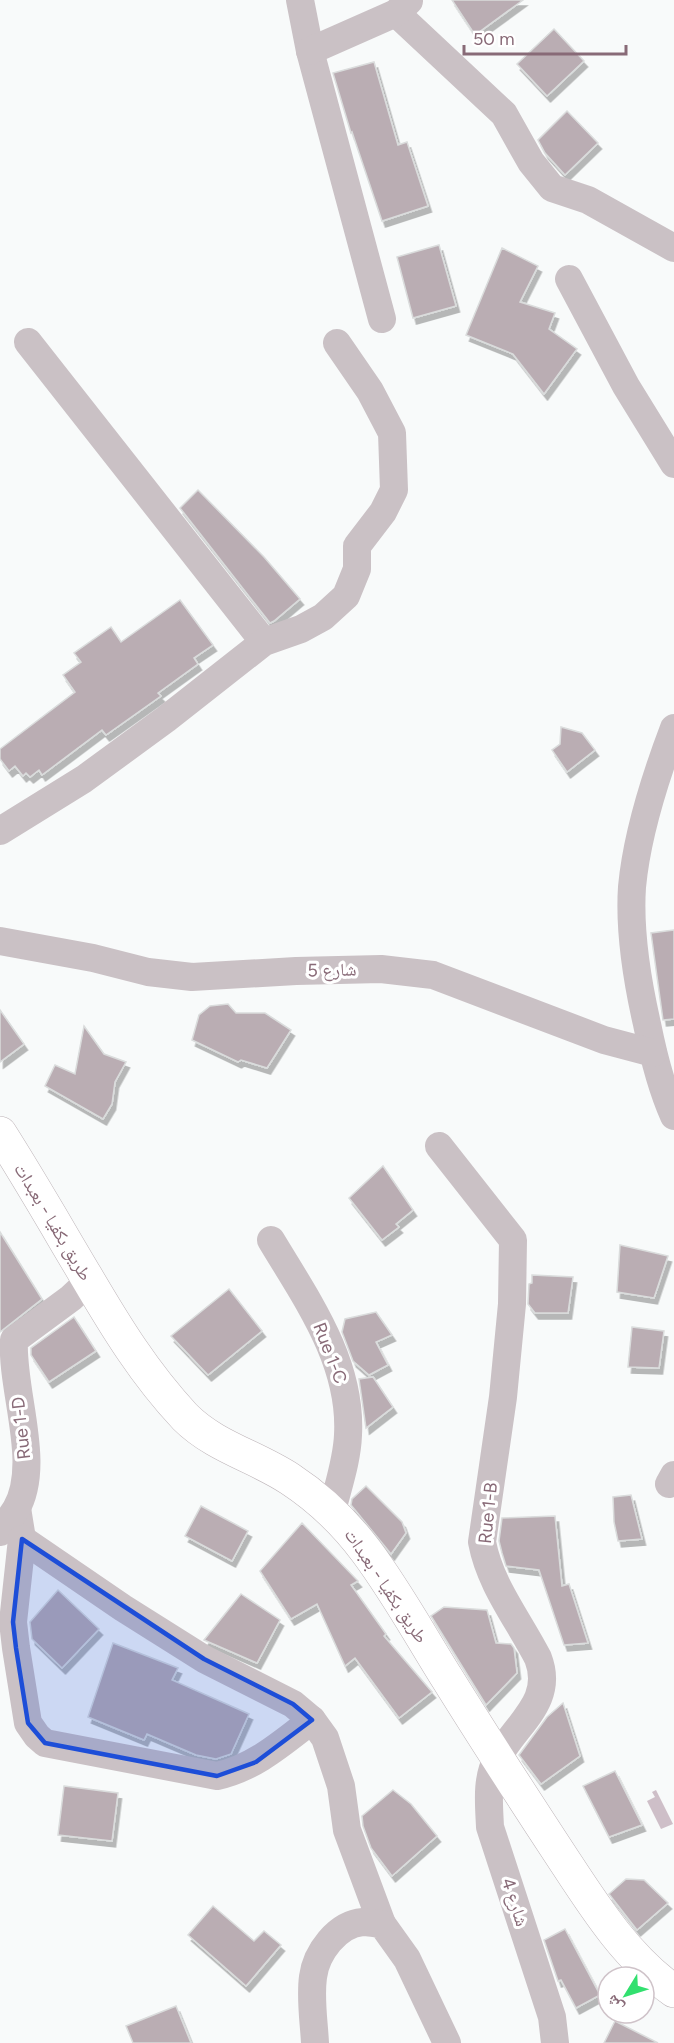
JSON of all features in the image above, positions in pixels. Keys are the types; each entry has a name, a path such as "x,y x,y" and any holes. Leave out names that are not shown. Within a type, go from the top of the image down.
{"main road":[{"name":"طريق بكفيا - بعبدات","path":"0,1133 116,1328 139,1362 186,1418 230,1450 289,1478 332,1511 351,1532 385,1579 497,1759 596,1908 646,1968 674,1991"}],"street":[{"path":"300,0 310,51 382,319"},
{"path":"310,51 403,7 504,114 531,162 552,188 588,200 674,248"},
{"path":"568,279 626,386 674,464"},
{"path":"28,342 264,642"},
{"path":"0,831 84,779 166,719 264,642 301,629 323,617 346,596 357,569 357,546 383,512 394,490 392,433 370,391 337,343"},
{"path":"674,728 649,803 632,888 635,952 641,996 653,1053 674,1116"},
{"name":"شارع 5","path":"0,941 93,958 148,972 192,977 381,969 433,975 604,1040 653,1053"},
{"name":"Rue 1-B","path":"439,1146 513,1240 512,1304 503,1397 482,1542 492,1578 538,1658 544,1672 544,1681 534,1706 497,1759"},
{"name":"Rue 1-C","path":"271,1240 318,1317 340,1368 347,1401 348,1434 344,1467 332,1511"},
{"name":"Rue 1-D","path":"11,1536 23,1486 27,1450 13,1359 14,1340 71,1298 89,1281"},
{"path":"11,1536 13,1622 28,1723 45,1743 217,1776 234,1772 256,1762 312,1720"},
{"path":"11,1536 204,1659 293,1704 312,1720 325,1738 341,1786 347,1830 382,1924 407,1959 447,2043"},
{"name":"شارع 4","path":"497,1759 488,1798 490,1827 552,2017 555,2043"},
{"path":"315,2043 312,1991 317,1960 339,1931 363,1922 382,1924"}],"highlighted area":[{"path":"22,1539 204,1659 293,1704 312,1720 256,1762 217,1776 45,1743 28,1723 13,1622"}],"shaded area":[{"path":"656,1790 673,1824 661,1829 647,1801 655,1797 652,1792"}],"building":[{"path":"452,0 523,0 475,35"},
{"path":"554,29 584,61 547,96 517,64"},
{"path":"374,62 398,145 407,142 428,206 382,221 333,73"},
{"path":"567,111 598,143 565,175 545,153 538,140"},
{"path":"439,245 456,306 413,318 397,257"},
{"path":"502,248 538,266 520,302 555,313 549,329 577,349 544,394 513,354 466,335"},
{"path":"198,490 264,557 300,599 274,621 270,623 180,508"},
{"path":"180,600 213,645 194,658 198,664 158,693 161,696 106,735 102,730 42,775 39,770 30,777 26,773 23,776 15,766 9,771 0,759 0,749 75,692 63,675 81,662 74,653 111,627 121,642"},
{"path":"561,727 582,733 595,750 567,772 552,750 560,744"},
{"path":"674,930 674,1019 663,1020 651,933"},
{"path":"228,1004 236,1013 265,1013 291,1030 267,1068 241,1060 238,1062 192,1040 199,1015 210,1006"},
{"path":"0,1010 24,1044 0,1062"},
{"path":"84,1026 104,1054 126,1062 115,1082 112,1104 103,1119 45,1086 55,1065 75,1074"},
{"path":"383,1166 413,1210 396,1224 399,1227 382,1240 349,1198"},
{"path":"0,1232 42,1299 0,1332"},
{"path":"620,1245 668,1256 654,1298 617,1292"},
{"path":"532,1275 573,1277 568,1313 535,1313 528,1304"},
{"path":"229,1289 262,1331 208,1375 171,1336"},
{"path":"376,1312 392,1335 376,1342 388,1365 369,1375 353,1361 342,1332 345,1319"},
{"path":"74,1317 96,1351 49,1382 31,1355 31,1348"},
{"path":"632,1327 664,1331 659,1368 628,1367"},
{"path":"373,1377 393,1407 366,1428 359,1379"},
{"path":"366,1486 402,1522 406,1533 391,1554 351,1505 352,1499"},
{"path":"631,1495 642,1539 618,1541 614,1522 613,1497"},
{"path":"201,1506 248,1531 232,1561 185,1536"},
{"path":"555,1516 562,1586 569,1584 588,1643 564,1645 539,1570 506,1566 502,1553 499,1541 502,1518"},
{"path":"302,1523 358,1581 351,1585 386,1634 384,1636 432,1692 399,1718 355,1658 345,1666 317,1604 291,1619 260,1571"},
{"path":"58,1590 99,1629 62,1668 32,1639 30,1622"},
{"path":"241,1594 280,1620 257,1663 204,1640"},
{"path":"444,1607 487,1610 496,1643 511,1644 514,1648 517,1673 486,1705 431,1616"},
{"path":"113,1643 178,1668 172,1680 249,1714 231,1754 216,1759 196,1755 147,1734 144,1740 88,1717"},
{"path":"563,1703 580,1756 541,1784 519,1755 547,1717"},
{"path":"615,1771 642,1825 609,1837 583,1786"},
{"path":"64,1786 118,1793 112,1841 58,1835"},
{"path":"393,1790 411,1804 437,1836 392,1876 371,1848 362,1816"},
{"path":"626,1879 644,1880 668,1903 637,1930 609,1894"},
{"path":"213,1906 254,1941 264,1931 281,1945 246,1986 188,1935"},
{"path":"565,1929 596,1987 596,1997 576,2008 561,1980 558,1981 544,1940"},
{"path":"176,2006 191,2043 133,2043 126,2026"},
{"path":"613,2025 623,2025 658,2043 604,2043"}]}
